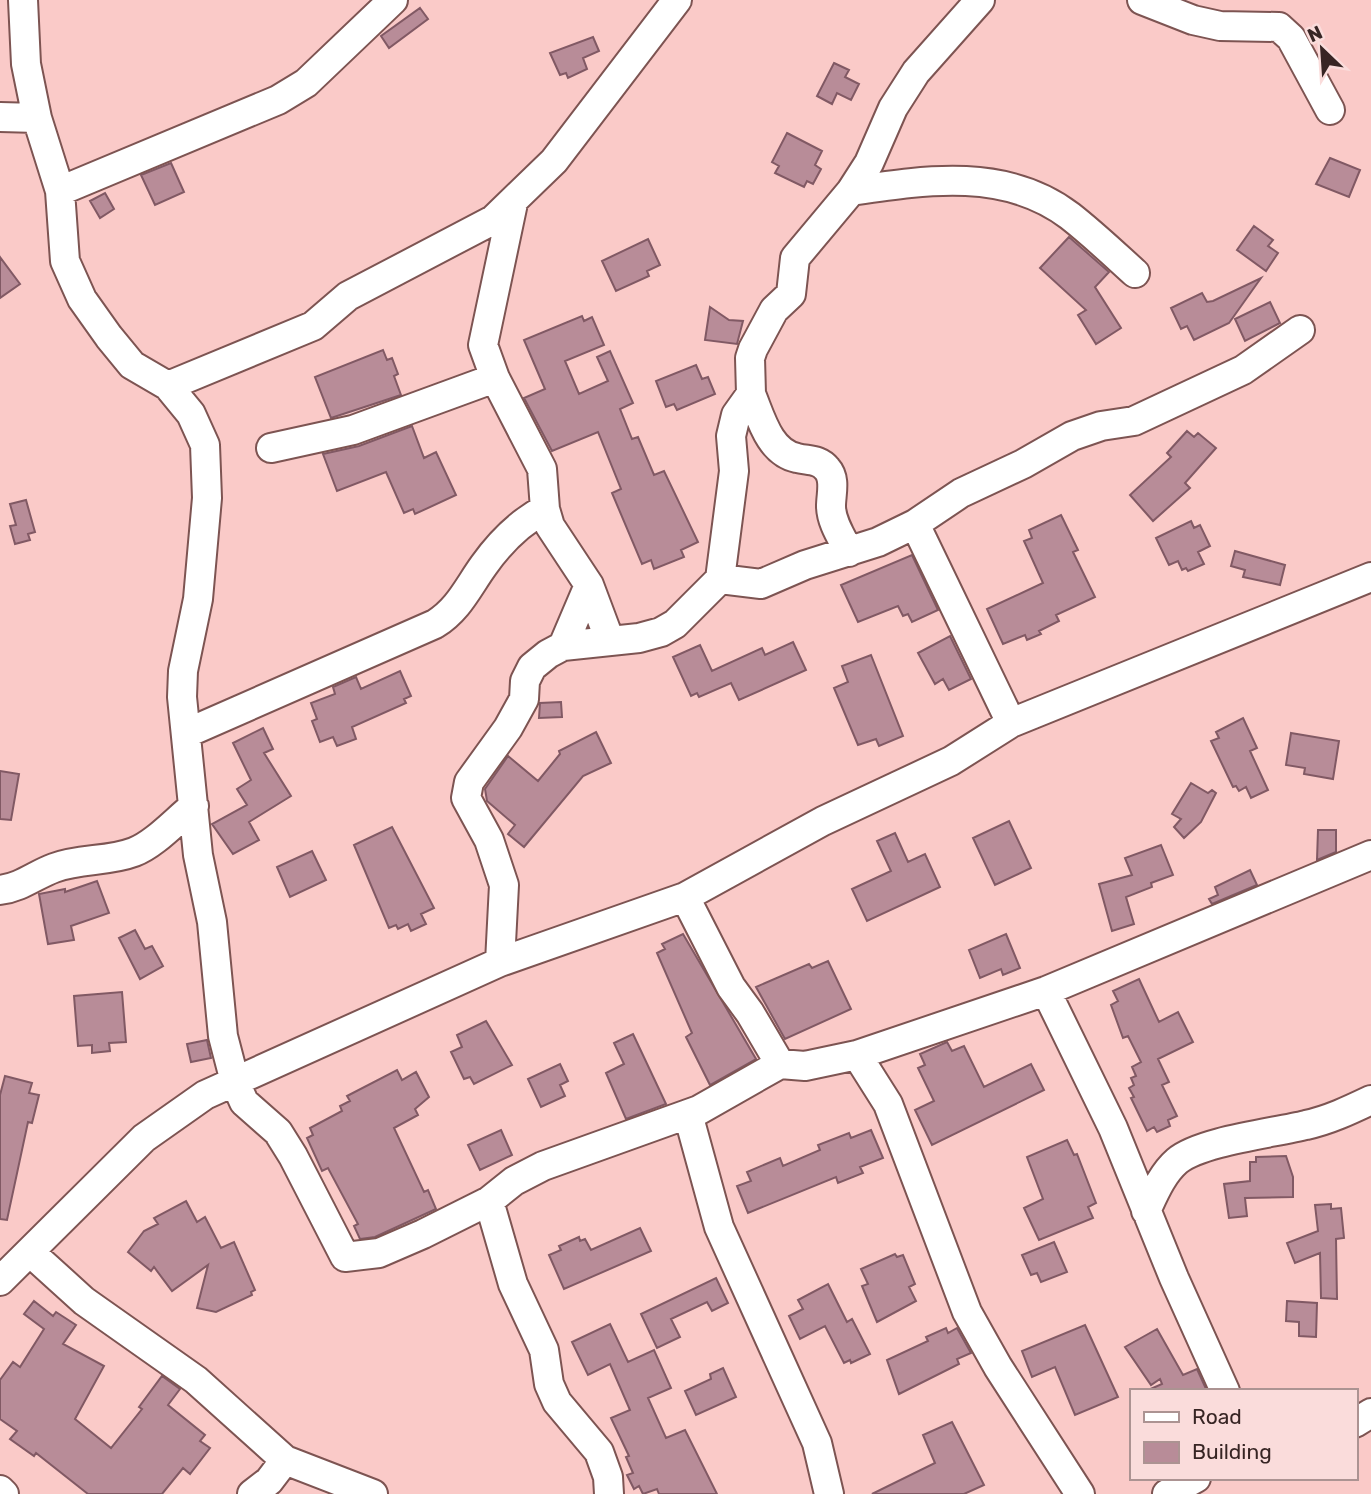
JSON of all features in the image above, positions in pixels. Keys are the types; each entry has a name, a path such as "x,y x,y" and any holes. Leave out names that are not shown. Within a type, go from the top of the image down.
{"street":[{"path":"23,0 26,64 37,118 60,191 65,261 82,299 132,365 168,386 191,414 205,445 206,499 195,628 183,670 182,696 198,855 212,922 223,1036 235,1082 244,1102 278,1132 345,1258 379,1253 488,1201 514,1181 544,1166 688,1114 711,1104 780,1064 805,1066 857,1055 1046,991 1371,855"},
{"path":"60,191 278,100 306,83 393,0"},
{"path":"168,386 313,326 348,296 470,234 513,203 554,162 677,0"},
{"path":"849,552 831,509 832,478 829,470 819,461 794,458 780,451 769,436 751,394 750,358 764,324 791,294 795,258 851,191 869,163 893,108 916,72 980,0"},
{"path":"1142,0 1193,20 1220,26 1279,27 1291,38 1330,110"},
{"path":"0,117 37,118"},
{"path":"869,163 890,186"},
{"path":"851,191 969,179 1017,191 1068,215 1135,273"},
{"path":"513,203 483,345 495,378 541,469 545,509 550,526 589,585 610,641"},
{"path":"470,234 502,256"},
{"path":"720,579 761,584 804,565 849,552 915,524 961,494 1023,464 1072,436 1101,426 1134,421 1242,370 1300,330"},
{"path":"202,372 202,435"},
{"path":"271,448 354,430 495,378"},
{"path":"500,962 504,885 489,840 466,792 524,699 525,681 533,667 563,646 660,632 675,624 720,579 734,471 731,436 736,415 751,394"},
{"path":"187,733 435,624 452,614 503,539 524,520 545,509"},
{"path":"915,524 1011,723"},
{"path":"373,1494 285,1460 196,1380 84,1301 11,1266 144,1138 205,1095 500,962 685,897 823,821 951,761 1011,723 1371,577"},
{"path":"563,646 589,585"},
{"path":"0,890 19,887 51,869 74,861 91,862 136,851 194,806"},
{"path":"685,897 731,987 780,1064"},
{"path":"1046,991 1125,1158 1224,1389"},
{"path":"857,1055 888,1104 967,1311 999,1367 1080,1494"},
{"path":"1125,1158 1178,1160 1232,1139 1307,1125 1339,1115 1371,1100"},
{"path":"688,1114 719,1227 817,1443 829,1494"},
{"path":"1146,1211 1161,1180 1178,1160"},
{"path":"488,1201 513,1284 544,1350 549,1384 557,1402 599,1452 608,1476 609,1494"},
{"path":"252,1494 269,1481 285,1460"},
{"path":"1167,1494 1192,1480"},
{"path":"0,1490 4,1494"}],"building":[{"path":"420,8 428,19 389,48 381,36"},
{"path":"593,37 599,51 583,58 587,69 568,78 566,73 560,75 550,53"},
{"path":"834,63 849,70 845,77 859,84 851,100 837,93 832,104 817,96"},
{"path":"787,133 822,151 815,165 821,169 813,184 807,181 804,187 775,173 779,166 772,162"},
{"path":"1330,158 1360,170 1349,197 1316,184"},
{"path":"171,163 184,192 155,205 141,175"},
{"path":"105,193 114,209 100,218 90,201"},
{"path":"1254,226 1273,240 1268,246 1278,253 1266,271 1237,250"},
{"path":"1069,237 1109,272 1095,287 1121,328 1096,344 1078,315 1086,310 1040,268"},
{"path":"648,239 660,265 647,271 649,276 616,291 602,261"},
{"path":"0,257 20,284 0,298"},
{"path":"1261,278 1229,323 1194,340 1187,326 1181,329 1171,308 1202,293 1207,302 1213,301"},
{"path":"1270,302 1280,323 1245,341 1235,319"},
{"path":"710,307 729,320 743,321 737,344 705,340"},
{"path":"582,316 584,321 592,317 604,345 565,361 579,394 608,381 597,357 610,351 633,403 620,409 632,439 638,437 654,475 664,471 698,542 681,550 684,557 654,569 651,560 642,564 612,493 621,489 598,432 552,451 524,398 545,389 524,340"},
{"path":"383,350 387,360 392,358 398,374 394,376 401,395 331,418 315,377"},
{"path":"696,365 702,379 708,377 715,394 677,410 674,404 666,407 656,381"},
{"path":"412,426 424,458 436,452 456,495 415,514 413,509 404,513 386,472 337,491 323,454 359,446"},
{"path":"1187,431 1194,437 1198,433 1216,448 1185,483 1190,488 1153,521 1130,495 1171,457 1167,453"},
{"path":"26,500 35,532 28,534 30,540 15,544 10,526 16,525 10,504"},
{"path":"1061,515 1078,550 1073,552 1095,597 1056,615 1059,621 1039,631 1041,634 1027,640 1025,635 1003,644 987,609 1043,583 1024,541 1032,538 1029,530"},
{"path":"1191,521 1194,528 1200,525 1210,546 1198,552 1204,564 1188,571 1186,568 1182,570 1178,561 1169,565 1156,538"},
{"path":"1235,551 1285,565 1280,585 1243,577 1245,570 1231,566"},
{"path":"912,555 938,610 912,622 908,614 903,616 898,606 858,622 841,585"},
{"path":"950,636 971,679 949,690 943,679 935,684 918,653"},
{"path":"793,642 806,670 739,700 731,683 699,697 697,693 691,696 673,657 700,645 712,671 762,648 765,655"},
{"path":"871,655 903,736 879,746 876,739 858,745 834,688 848,682 842,666"},
{"path":"400,671 411,696 404,699 406,703 352,727 356,739 337,746 333,737 320,742 312,721 317,719 311,703 335,694 333,687 356,677 361,689"},
{"path":"561,702 562,717 539,718 540,703"},
{"path":"1243,718 1257,748 1250,751 1268,790 1251,798 1246,787 1239,791 1236,786 1233,787 1211,741 1219,738 1216,732"},
{"path":"263,728 273,749 264,753 291,796 249,822 259,840 233,854 212,824 247,805 237,789 251,780 233,743"},
{"path":"596,732 611,763 583,776 524,847 508,834 515,825 487,801 485,789 508,756 538,781 560,754 559,751"},
{"path":"1291,733 1339,741 1333,779 1304,774 1305,768 1286,765"},
{"path":"0,771 19,774 11,820 0,819"},
{"path":"1191,783 1208,793 1212,790 1216,793 1201,822 1184,838 1174,827 1181,819 1172,814"},
{"path":"1009,821 1031,868 995,885 973,838"},
{"path":"392,827 434,908 421,914 426,924 411,931 408,924 398,929 396,925 389,928 354,845"},
{"path":"1318,830 1336,830 1336,852 1317,860"},
{"path":"895,833 908,862 925,854 940,887 867,921 852,889 891,871 877,841"},
{"path":"1161,845 1173,875 1126,897 1134,924 1112,931 1099,884 1132,875 1125,858"},
{"path":"312,851 326,880 290,897 277,867"},
{"path":"1250,870 1257,885 1212,904 1209,899 1218,895 1215,887"},
{"path":"97,881 109,913 71,926 74,940 48,944 39,894 65,889 65,892"},
{"path":"135,930 145,949 152,946 163,966 140,979 119,938"},
{"path":"683,934 756,1059 710,1085 686,1037 692,1033 657,953 665,949 662,944"},
{"path":"1006,934 1020,968 1003,975 1001,969 980,978 969,950"},
{"path":"828,961 851,1009 785,1039 756,987 809,964 812,968"},
{"path":"1139,979 1159,1022 1178,1012 1193,1042 1158,1059 1169,1082 1162,1085 1177,1116 1168,1120 1170,1126 1157,1132 1154,1127 1147,1131 1131,1098 1134,1097 1129,1088 1134,1085 1131,1078 1136,1076 1132,1067 1141,1062 1128,1036 1123,1038 1111,1005 1118,1001 1113,991"},
{"path":"122,992 126,1042 109,1043 110,1051 92,1053 92,1045 78,1046 74,996"},
{"path":"486,1021 512,1065 474,1084 470,1077 464,1079 451,1052 462,1047 457,1035"},
{"path":"633,1034 666,1104 626,1119 606,1073 624,1064 614,1043"},
{"path":"207,1040 211,1058 191,1062 187,1044"},
{"path":"947,1042 952,1051 964,1046 984,1087 1031,1064 1044,1090 932,1145 915,1110 934,1101 918,1068 925,1065 920,1054"},
{"path":"560,1064 568,1081 560,1085 565,1096 541,1107 528,1079"},
{"path":"397,1070 402,1080 416,1072 429,1097 415,1109 418,1115 394,1128 424,1192 428,1190 436,1209 375,1237 360,1239 354,1226 358,1224 328,1168 322,1171 307,1138 313,1135 310,1128 342,1111 340,1106 350,1101 347,1096"},
{"path":"5,1076 32,1083 29,1093 39,1095 32,1123 28,1122 7,1220 0,1219 0,1095"},
{"path":"501,1130 512,1155 480,1170 468,1145"},
{"path":"871,1130 883,1158 860,1167 863,1173 838,1183 836,1177 748,1213 737,1186 751,1181 747,1172 780,1158 783,1166 820,1150 818,1145 849,1133 851,1138"},
{"path":"1067,1140 1074,1155 1077,1154 1096,1203 1088,1207 1093,1218 1039,1240 1024,1208 1043,1199 1027,1157"},
{"path":"1286,1156 1293,1177 1293,1197 1245,1198 1247,1216 1229,1218 1224,1184 1250,1181 1250,1162 1256,1162 1256,1157"},
{"path":"186,1201 197,1222 205,1217 221,1248 234,1242 255,1290 251,1292 252,1295 216,1312 197,1308 208,1265 172,1291 154,1267 151,1271 128,1252 144,1231 158,1224 154,1218"},
{"path":"1331,1204 1331,1209 1341,1208 1344,1238 1336,1239 1337,1299 1321,1298 1320,1253 1295,1263 1287,1243 1318,1231 1315,1205"},
{"path":"640,1228 651,1251 564,1289 549,1255 561,1250 559,1246 579,1237 580,1241 585,1239 591,1250"},
{"path":"1054,1242 1067,1272 1041,1282 1037,1273 1031,1275 1022,1255"},
{"path":"895,1254 897,1257 903,1255 915,1284 909,1287 916,1301 877,1322 862,1286 868,1284 861,1269"},
{"path":"716,1278 728,1303 712,1311 707,1302 671,1319 680,1337 657,1348 641,1314"},
{"path":"828,1284 847,1322 852,1319 870,1354 851,1363 850,1360 844,1363 825,1326 800,1339 789,1316 803,1309 798,1300"},
{"path":"34,1301 53,1316 56,1312 76,1325 63,1344 104,1366 75,1419 111,1448 142,1409 139,1407 162,1376 180,1389 168,1405 205,1435 200,1441 210,1448 190,1474 183,1468 162,1494 88,1494 36,1453 34,1456 10,1439 17,1431 0,1419 0,1380 13,1362 20,1367 44,1329 24,1314"},
{"path":"1287,1301 1317,1303 1316,1337 1299,1336 1299,1322 1286,1321"},
{"path":"610,1324 628,1362 654,1350 671,1388 648,1398 666,1438 685,1430 717,1494 659,1494 657,1489 643,1494 639,1486 634,1489 627,1475 633,1473 626,1457 629,1456 611,1418 630,1410 610,1364 588,1375 572,1342"},
{"path":"1085,1325 1118,1397 1075,1415 1055,1367 1032,1377 1022,1351"},
{"path":"946,1328 948,1333 957,1328 971,1353 957,1359 959,1364 899,1394 887,1360 928,1341 926,1337"},
{"path":"1157,1329 1183,1375 1197,1369 1206,1389 1151,1389 1162,1384 1160,1379 1151,1385 1125,1347"},
{"path":"723,1368 736,1397 696,1415 685,1391 711,1379 710,1374"},
{"path":"952,1422 984,1485 964,1494 872,1494 935,1463 923,1435"}]}
